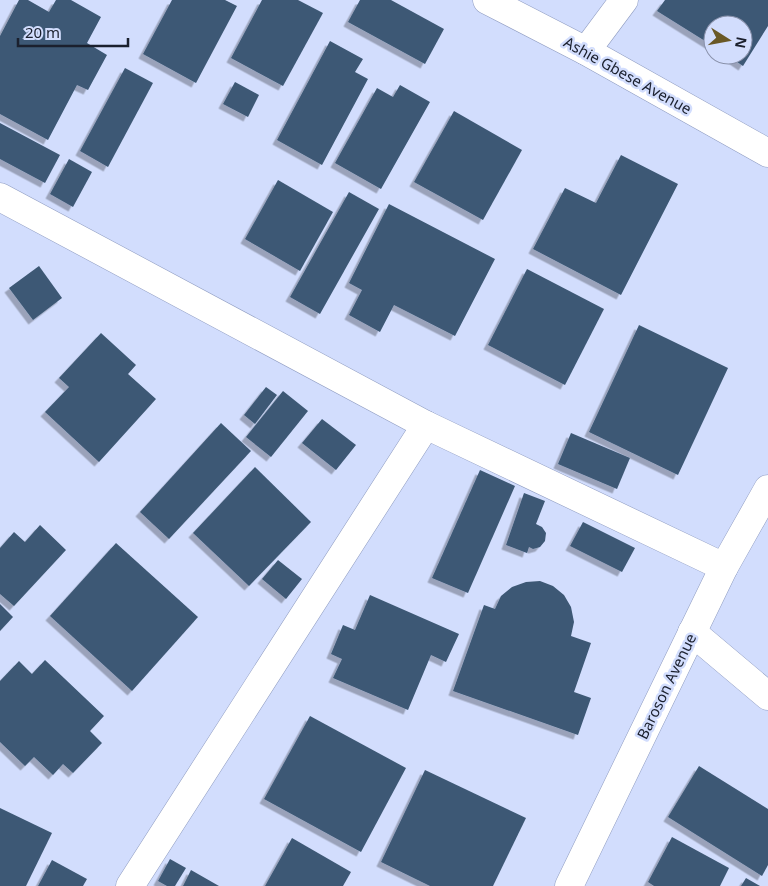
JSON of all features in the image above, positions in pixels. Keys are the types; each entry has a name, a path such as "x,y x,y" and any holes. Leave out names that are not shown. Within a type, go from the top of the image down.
{"street":[{"name":"Ashie Gbese Avenue","path":"487,0 586,51 768,153"},
{"path":"586,51 624,0"},
{"path":"0,197 426,425 724,567"},
{"path":"130,886 426,425"},
{"name":"Baroson Avenue","path":"568,886 724,567 768,489"},
{"path":"692,632 768,696"}],"building":[{"path":"19,0 28,0 49,12 56,0 71,0 101,17 87,43 107,55 88,90 77,85 48,140 0,114 0,36"},
{"path":"172,0 225,0 237,6 196,83 143,54"},
{"path":"262,0 298,0 323,13 283,86 231,58"},
{"path":"360,0 391,0 444,29 425,64 348,22"},
{"path":"665,0 768,0 768,26 753,50 753,15 703,15 703,40 657,11"},
{"path":"330,41 363,59 355,72 368,79 322,165 277,140"},
{"path":"125,68 153,83 108,167 80,151"},
{"path":"235,82 259,95 248,117 223,104"},
{"path":"400,85 430,102 381,189 335,163 377,88 393,97"},
{"path":"454,111 522,150 483,220 414,182"},
{"path":"0,123 60,155 45,183 0,159"},
{"path":"621,155 678,184 621,295 533,249 565,188 596,203"},
{"path":"69,159 92,172 73,207 50,194"},
{"path":"278,180 333,212 300,271 245,239"},
{"path":"349,192 379,209 320,314 290,297"},
{"path":"389,204 495,259 455,336 394,305 380,332 349,315 362,290 349,283"},
{"path":"39,266 62,298 33,320 9,288"},
{"path":"527,269 604,309 565,385 488,345"},
{"path":"639,325 728,368 678,475 589,432"},
{"path":"101,333 136,365 128,374 156,399 99,462 45,412 69,387 59,378"},
{"path":"266,387 277,395 255,424 244,415"},
{"path":"283,391 308,411 271,457 246,437"},
{"path":"322,419 356,445 336,470 302,443"},
{"path":"221,423 251,451 169,539 140,512"},
{"path":"571,433 630,458 617,489 558,464"},
{"path":"255,467 311,522 249,586 193,533"},
{"path":"480,470 515,486 468,593 432,578"},
{"path":"524,493 545,501 536,524 542,527 546,533 545,541 540,547 533,549 529,547 527,553 506,545"},
{"path":"583,522 635,548 622,572 570,546"},
{"path":"40,525 66,550 14,606 0,594 0,548 14,532 25,542"},
{"path":"116,543 198,617 132,691 50,616"},
{"path":"278,560 302,579 286,599 262,579"},
{"path":"540,581 553,586 564,595 571,607 574,622 571,636 591,643 574,692 591,698 578,735 453,691 484,605 495,609 501,596 512,587 526,582"},
{"path":"370,595 459,634 446,662 431,655 408,710 333,678 342,659 331,654 343,625 355,630"},
{"path":"0,604 13,617 0,631"},
{"path":"45,660 104,716 90,731 102,743 73,773 63,764 53,775 34,757 25,766 0,742 0,681 19,661 32,674"},
{"path":"310,716 406,768 361,852 264,799"},
{"path":"699,766 768,809 768,865 762,876 668,817"},
{"path":"425,770 526,818 493,886 430,886 381,862"},
{"path":"0,808 52,833 26,886 0,886"},
{"path":"672,837 729,868 720,886 654,886 648,882"},
{"path":"292,838 351,872 343,886 265,886"},
{"path":"170,859 186,868 175,886 167,886 158,881"},
{"path":"52,860 87,879 83,886 38,886"},
{"path":"191,870 219,886 183,886"},
{"path":"746,878 760,886 741,886"}]}
